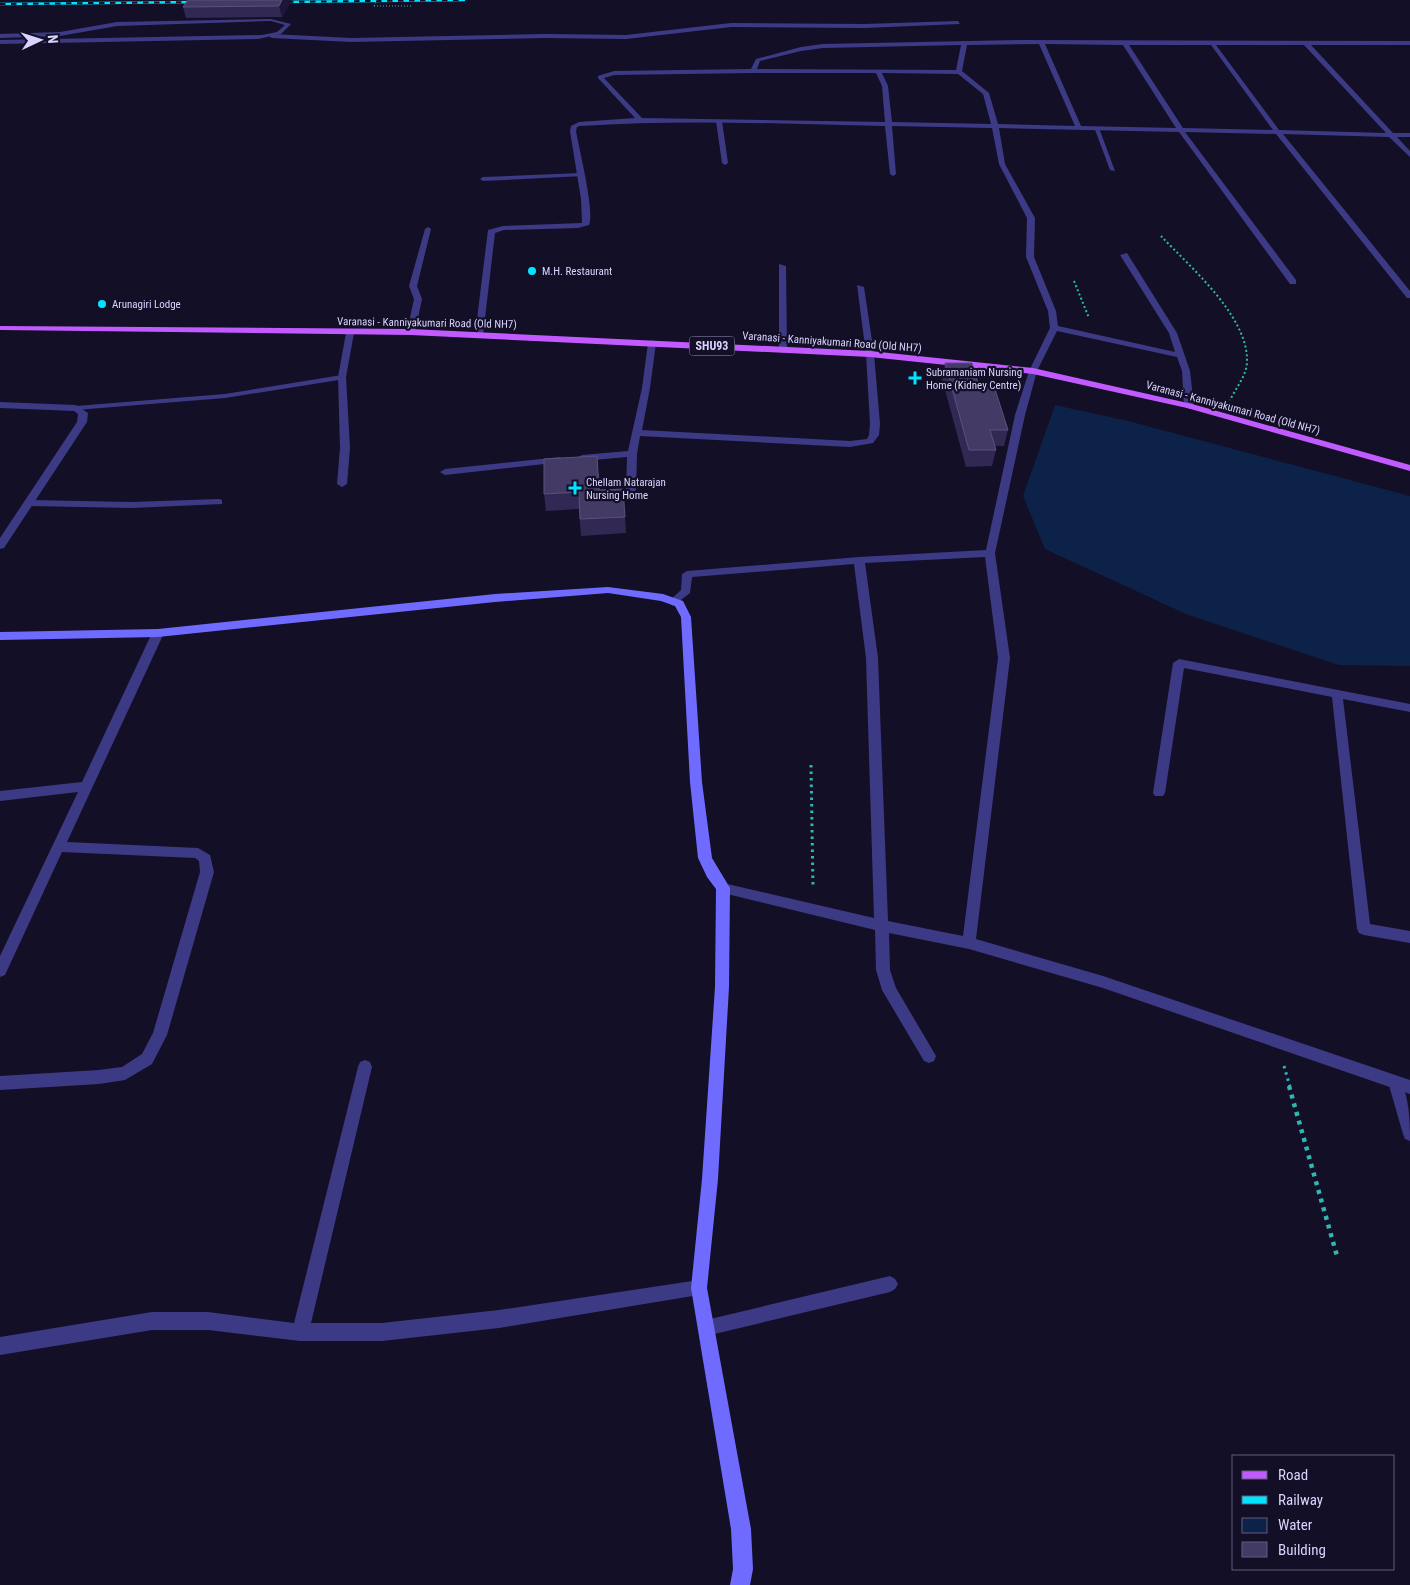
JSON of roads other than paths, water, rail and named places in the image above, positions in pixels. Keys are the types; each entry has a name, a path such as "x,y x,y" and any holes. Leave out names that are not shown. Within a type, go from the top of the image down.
{"main road":[{"name":"Varanasi - Kanniyakumari Road (Old NH7)","path":"0,328 109,327 350,333 411,332 870,354 1033,371 1189,406 1410,468"}],"street":[{"path":"272,36 350,40 545,36 626,37 731,25 864,26 958,23"},
{"path":"1041,42 1079,128"},
{"path":"753,70 758,60 814,47 1041,42 1213,44 1398,43 1407,46"},
{"path":"959,72 964,43"},
{"path":"1125,43 1181,131 1293,282"},
{"path":"1306,43 1410,155"},
{"path":"1213,44 1278,133 1410,296"},
{"path":"640,120 600,77 614,72 753,70 959,72 986,93 995,126 1002,164 1031,218 1030,256 1052,311 1054,328 1033,371 1013,444 990,553 1004,658 969,943"},
{"path":"878,71 885,86 893,174"},
{"path":"479,335 491,232 503,228 584,224 586,222 586,198 574,126 589,122 640,120 719,121 1410,135"},
{"path":"1124,255 1173,333 1186,371 1189,406"},
{"path":"782,266 783,350"},
{"path":"637,432 864,443 870,441 874,435 875,424 870,354 860,287"},
{"path":"1054,328 1182,356"},
{"path":"342,484 344,448 342,378 350,333"},
{"path":"631,491 632,454 652,343"},
{"path":"0,405 76,408 83,413 82,422 0,546"},
{"path":"445,472 632,454"},
{"path":"672,602 686,591 687,574 858,560 990,553"},
{"path":"858,560 872,658 883,970 888,990 929,1056"},
{"path":"0,636 158,634 495,598 608,590 642,593 679,604 686,617 696,782 704,858 723,888 722,987 710,1179 699,1288 741,1529 743,1570 740,1585"},
{"path":"0,971 60,847 85,786 158,634"},
{"path":"1160,793 1178,663 1410,708"},
{"path":"1337,694 1364,929 1410,937"},
{"path":"0,796 85,786"},
{"path":"0,1083 108,1076 125,1073 147,1059 160,1035 208,872 205,859 198,853 60,847"},
{"path":"723,888 882,926 969,943 1103,982 1410,1087"},
{"path":"300,1332 365,1068"},
{"path":"0,1346 152,1321 208,1321 300,1332 382,1332 480,1321 699,1288"}],"lane":[{"path":"0,36 39,36 103,26 155,22 271,20 288,24 285,30 272,36 0,42"},
{"path":"719,121 724,163"},
{"path":"1096,128 1113,170"},
{"path":"483,179 581,176"},
{"path":"411,332 418,299 413,286 428,229"},
{"path":"76,408 225,396 342,378"},
{"path":"29,503 132,505 219,502"},
{"path":"1395,1082 1410,1134"},
{"path":"706,1328 890,1284"}],"water":[{"path":"1055,405 1128,421 1410,496 1410,666 1339,665 1186,614 1045,549 1023,496"}],"railway":[{"path":"277,2 464,0"},
{"path":"0,4 199,2"}],"place":[{"name":"M.H. Restaurant","path":"532,271"},
{"name":"Arunagiri Lodge","path":"102,304"},
{"name":"Subramaniam Nursing Home (Kidney Centre)","path":"915,378"},
{"name":"Chellam Natarajan Nursing Home","path":"575,488"}]}
